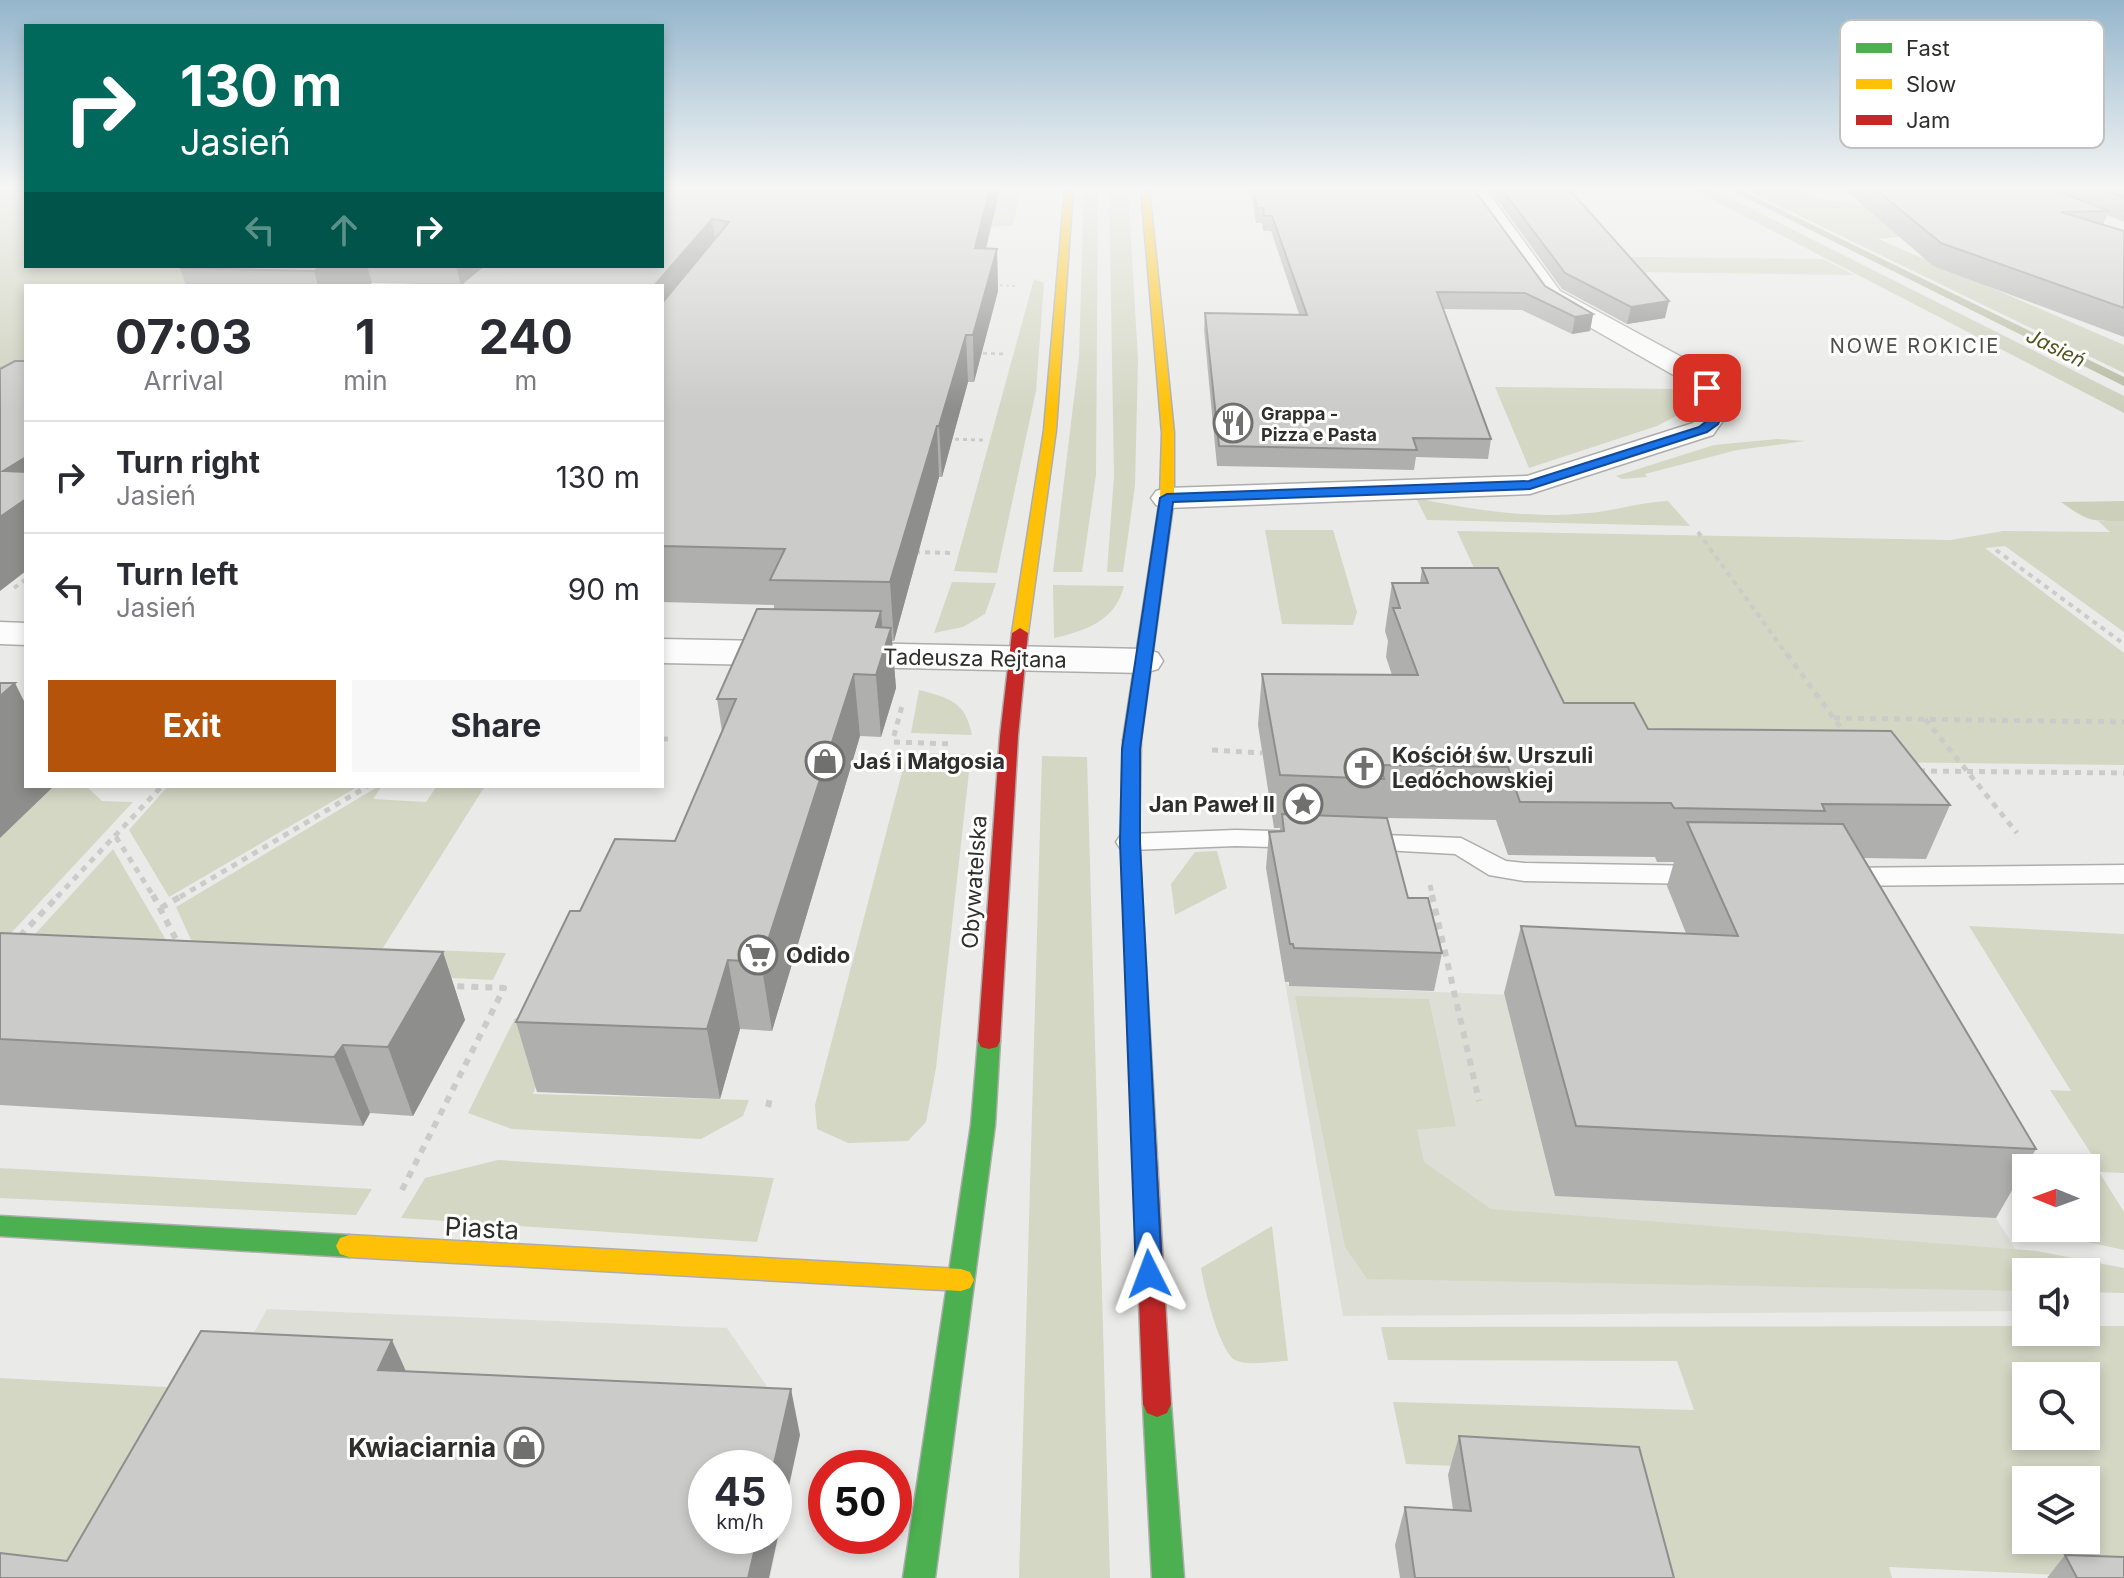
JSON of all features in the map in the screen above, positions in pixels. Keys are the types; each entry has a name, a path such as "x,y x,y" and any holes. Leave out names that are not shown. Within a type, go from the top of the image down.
{"main road":[{"name":"Obywatelska","path":"919,1578 983,1125 1001,834 1017,659 1026,578 1052,416 1064,262"},
{"path":"1152,262 1168,433 1167,498 1131,749 1130,842 1152,1336 1168,1578"},
{"name":"Piasta","path":"0,1226 961,1280"}],"street":[{"path":"1167,498 1530,485 1703,429 1714,422 1717,413 1701,379 1567,306 1544,289 1525,262"},
{"path":"0,633 24,634"},
{"name":"Tadeusza Rejtana","path":"664,651 1144,661"}],"lane":[{"path":"1130,842 1247,838 1461,846 1499,869 1524,872 1731,876"},
{"path":"1810,877 2124,874"}],"path":[{"path":"177,284 197,273"},
{"path":"991,285 1023,286"},
{"path":"0,307 24,308"},
{"path":"975,353 1007,354"},
{"path":"937,439 983,440"},
{"path":"1698,532 1849,739"},
{"path":"1996,550 2124,644"},
{"path":"905,552 951,553"},
{"path":"906,695 894,739 958,744"},
{"path":"1833,718 2124,722"},
{"path":"1924,719 2048,874"},
{"path":"664,739 670,739"},
{"path":"1212,750 1262,753"},
{"path":"1913,771 2124,773"},
{"path":"11,946 160,788"},
{"path":"161,908 365,788"},
{"path":"116,837 161,908 181,949"},
{"path":"1421,845 1479,1101"},
{"path":"373,1247 504,988 442,986"},
{"path":"768,1107 770,1098"}],"shaded area":[{"path":"1676,908 1996,1218 2021,1258 2012,1258 2012,1311 1343,1316 1285,982 1290,986 1713,1003"},
{"path":"267,1309 727,1328 800,1435 792,1473 792,1450 688,1450 688,1554 775,1554 770,1578 117,1578"}],"green space":[{"path":"0,262 24,262 24,268 225,268 197,284 24,284 24,386 0,400"},
{"path":"1082,262 1097,262 1096,475 1082,572 1053,572 1079,357"},
{"path":"1110,262 1132,262 1138,360 1135,486 1123,572 1107,572 1114,476"},
{"path":"1561,262 1828,262 1854,275 1568,271"},
{"path":"1832,262 1857,262 2124,396 2124,413"},
{"path":"1894,262 1931,262 2124,345 2124,373"},
{"path":"1034,279 1044,283 1036,391 997,573 954,571"},
{"path":"1495,387 1680,389 1688,401 1684,412 1657,426 1529,468"},
{"path":"1777,439 1806,441 1737,450 1645,474 1647,477 1622,479 1616,476 1714,445"},
{"path":"1416,498 1480,510 1545,515 1598,512 1668,501 1690,526 1427,520"},
{"path":"2124,501 2124,521 2090,519 2061,502"},
{"path":"2098,521 2124,521 2124,632 2005,546 1985,548 2124,653 2124,765 1626,759 1557,750 1457,531 1951,540 2003,531 2110,532"},
{"path":"1265,530 1333,530 1357,612 1353,625 1282,624"},
{"path":"952,582 996,583 985,614 963,627 934,633"},
{"path":"1053,585 1124,586 1120,598 1107,616 1077,632 1054,638"},
{"path":"919,690 940,696 961,708 972,735 911,733"},
{"path":"907,753 971,754 936,1068 926,1122 908,1141 848,1143 817,1129 815,1105"},
{"path":"1042,756 1087,757 1110,1578 1019,1578"},
{"path":"25,788 88,788 102,801 133,802 0,945 0,838"},
{"path":"166,788 356,788 169,897 129,830"},
{"path":"376,788 381,788 373,799 426,802 436,788 484,788 383,948 506,953 493,980 203,966 176,907"},
{"path":"113,849 180,964 14,957"},
{"path":"1217,851 1227,888 1175,915 1171,884 1195,852"},
{"path":"1969,926 2124,934 2124,1173 2100,1172 2100,1154 2091,1154 2050,1090 2071,1091"},
{"path":"1295,996 1429,999 1456,1126 1417,1130 1424,1162 1491,1209 2037,1251 2073,1258 2012,1258 2012,1291 1367,1279 1345,1247"},
{"path":"515,1018 563,1023 533,1094 749,1100 743,1116 701,1139 512,1129 468,1113"},
{"path":"498,1160 774,1178 757,1242 401,1218 425,1178"},
{"path":"0,1168 372,1189 356,1215 0,1198"},
{"path":"2100,1174 2124,1212 2124,1250 2087,1242 2100,1242"},
{"path":"1272,1226 1288,1361 1237,1361 1219,1334 1201,1268"},
{"path":"2100,1263 2124,1268 2124,1293 2100,1292"},
{"path":"2012,1326 2012,1346 2100,1346 2100,1326 2124,1326 2124,1578 1889,1567 1892,1578 1659,1578 1628,1473 1406,1464 1393,1402 1694,1410 1677,1361 1388,1360 1381,1327"},
{"path":"0,1378 221,1390 117,1578 0,1578"}],"building":[{"path":"664,262 675,262 656,284 461,284 481,268 664,268"},
{"path":"696,262 993,262 973,335 966,335 890,582 770,580 785,549 664,546 664,301"},
{"path":"1288,262 1527,262 1545,286 1593,314 1575,317 1525,293 1437,292 1491,439 1413,438 1417,450 1219,446 1205,313 1307,315"},
{"path":"1556,262 1634,262 1669,301 1631,307 1565,273"},
{"path":"1993,262 2124,262 2124,308"},
{"path":"180,268 319,268 314,271"},
{"path":"15,361 24,361 24,458 3,471 24,472 24,500 0,517 0,369"},
{"path":"1422,568 1498,568 1564,703 1634,703 1648,729 1891,731 1950,805 1822,804 1825,811 1674,808 1671,803 1520,802 1508,767 1380,765 1384,779 1280,775 1262,674 1418,675 1393,608 1400,608 1392,583 1428,583"},
{"path":"757,609 881,611 876,627 891,628 876,675 854,674 761,962 728,960 707,1029 516,1022 570,911 580,911 615,839 675,841 736,699 717,699"},
{"path":"0,683 15,683 0,696"},
{"path":"1282,814 1387,818 1408,898 1428,898 1442,953 1294,948 1290,944 1269,832 1284,831"},
{"path":"1687,822 1843,824 2036,1149 1576,1126 1521,926 1738,936"},
{"path":"0,933 443,952 388,1047 343,1045 334,1057 0,1039"},
{"path":"201,1331 392,1340 378,1370 791,1389 777,1450 688,1450 688,1554 754,1554 748,1578 0,1578 0,1553 67,1561"},
{"path":"1459,1436 1639,1447 1674,1578 1415,1578 1405,1507 1471,1511"},
{"path":"2065,1555 2124,1557 2124,1578 2077,1578"}],"waterway":[{"name":"Jasień","path":"1880,262 2124,382"}],"traffic: fast":[{"path":"919,1578 983,1125 989,1041"},
{"path":"0,1226 349,1246"},
{"path":"1157,1404 1168,1578"}],"traffic: slow":[{"path":"1020,633 1050,430 1063,262"},
{"path":"1132,740 1167,498 1168,433 1152,262"},
{"path":"349,1246 961,1280"}],"traffic: jam":[{"path":"989,1041 1009,736 1020,633"},
{"path":"1132,740 1130,842 1157,1404"}],"place":[{"name":"Grappa - Pizza e Pasta","path":"1233,423"},
{"name":"Jaś i Małgosia","path":"825,761"},
{"name":"Kościół św. Urszuli Ledóchowskiej","path":"1364,768"},
{"name":"Jan Paweł II","path":"1303,804"},
{"name":"Odido","path":"758,955"},
{"name":"Kwiaciarnia","path":"524,1447"}],"district":[{"name":"NOWE ROKICIE","path":"1915,346"}],"route":[{"path":"1149,1274 1130,842 1131,749 1167,498 1530,485 1703,429 1714,422 1717,413 1707,388"}]}
